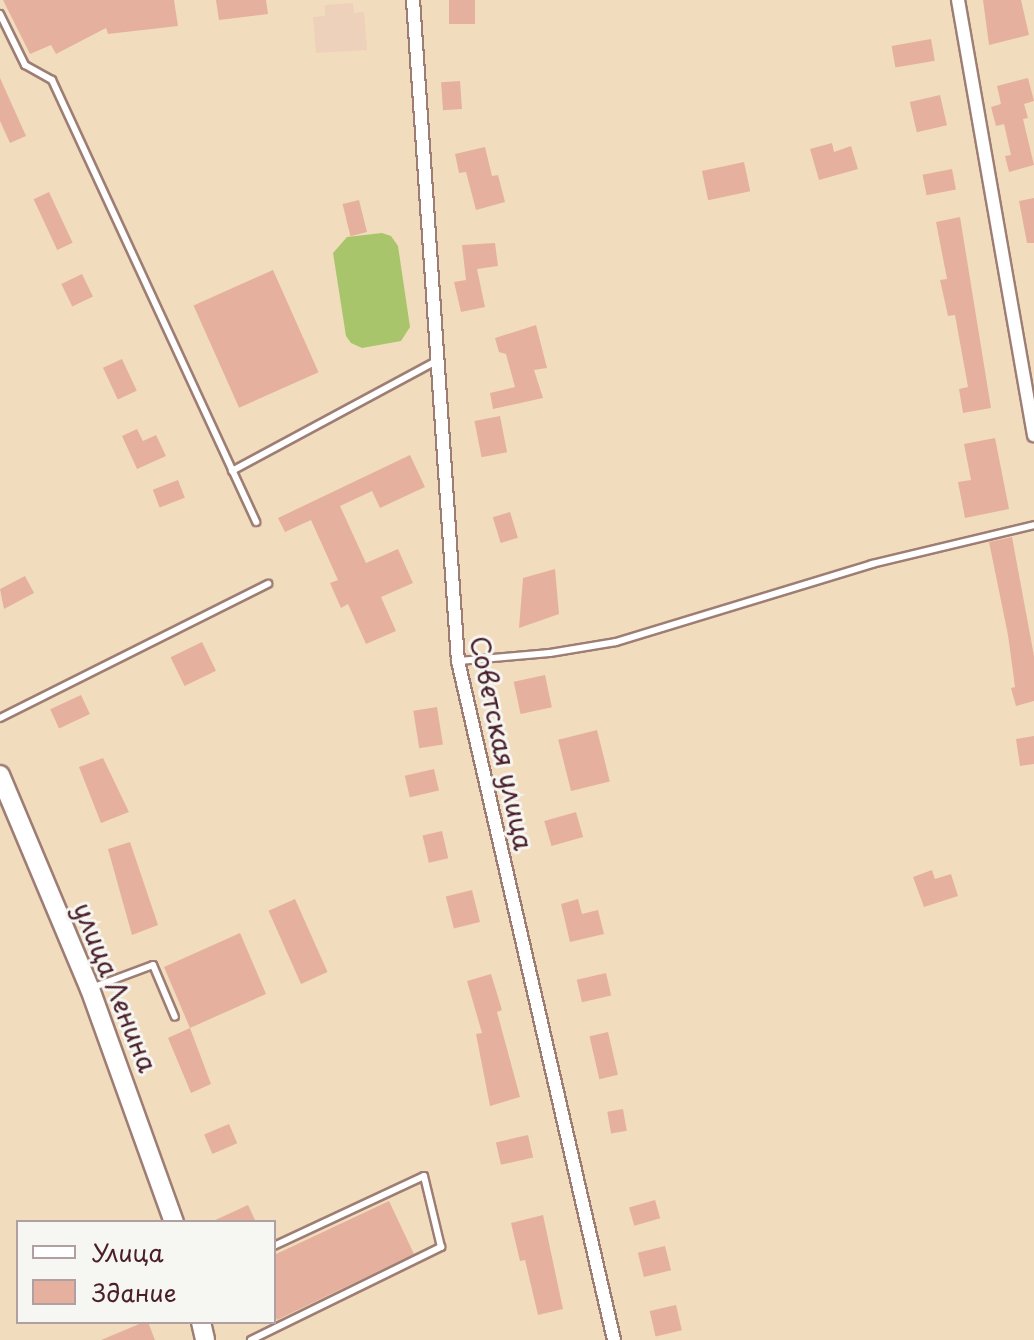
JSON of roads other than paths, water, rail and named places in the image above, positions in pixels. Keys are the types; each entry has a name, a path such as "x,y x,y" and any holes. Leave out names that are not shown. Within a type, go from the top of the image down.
{"street":[{"name":"Советская улица","path":"413,0 458,661 614,1340"},
{"path":"958,0 1034,435"},
{"name":"улица Ленина","path":"0,775 90,989 173,1220"}],"lane":[{"path":"0,14 25,65 52,80 256,522"},
{"path":"232,471 438,360"},
{"path":"458,661 550,653 616,642 872,564 1034,525"},
{"path":"0,718 268,584"},
{"path":"90,989 153,965 175,1017"},
{"path":"251,1340 441,1247 424,1176 276,1245"}]}
